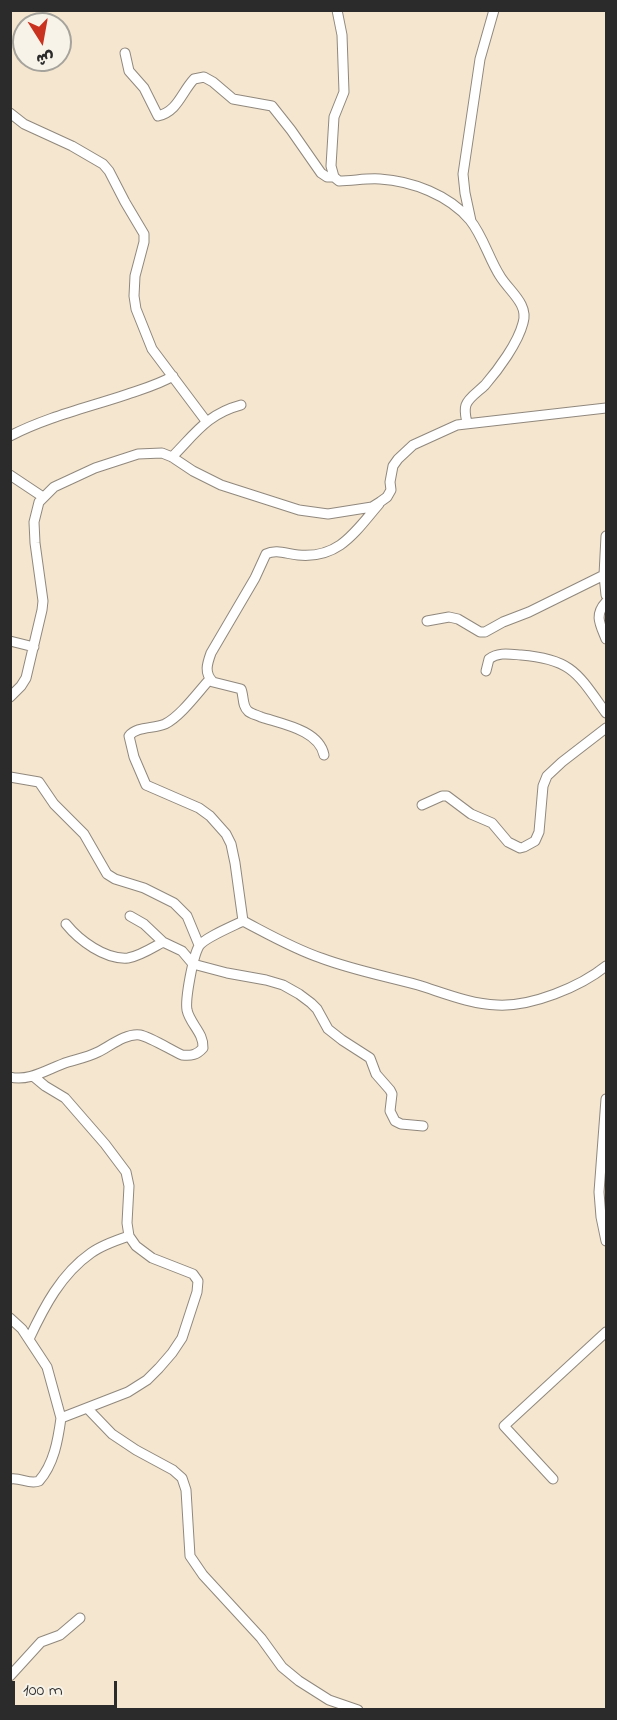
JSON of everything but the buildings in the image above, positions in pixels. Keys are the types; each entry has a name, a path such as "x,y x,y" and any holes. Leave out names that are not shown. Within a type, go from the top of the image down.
{"street":[{"path":"337,10 342,34 344,92 336,110 333,127 331,166 334,177 339,181 380,179 412,185 445,200 471,221"},
{"path":"467,423 465,412 468,401 490,379 506,356 521,330 525,316 522,306 500,276 471,221 464,187 463,174 480,59 494,10"},
{"path":"125,53 129,71 144,88 158,116 173,109 194,80 204,77 233,99 272,106 321,173 327,177 334,177"},
{"path":"10,113 24,124 72,146 103,164 109,171 124,202 144,234 135,276 136,309 152,349 206,421"},
{"path":"10,436 56,416 150,387 173,376"},
{"path":"172,457 206,421 229,408 241,405"},
{"path":"10,698 26,678 43,601 34,522 39,502 54,487 67,480 138,454 152,453 172,457 221,485 299,510 328,514 372,507 380,502 391,490 393,466 406,452 413,445 457,424 606,408"},
{"path":"10,474 44,497"},
{"path":"324,755 320,743 302,731 249,712 244,705 241,689 216,684 207,674 207,665 211,653 268,552 278,551 301,555 326,554 350,538 380,502"},
{"path":"606,536 604,575 606,595"},
{"path":"427,621 448,617 484,632 604,575"},
{"path":"606,602 599,611 606,639"},
{"path":"10,641 34,647"},
{"path":"486,671 489,659 500,654 525,655 553,660 578,676 606,713"},
{"path":"210,679 174,718 164,724 133,731 129,736 146,785 199,808 210,816 229,839 236,863 243,921"},
{"path":"422,805 447,796 471,814 492,823 508,843 519,848 524,847 535,841 539,832 543,786 547,776 606,728"},
{"path":"10,777 39,782 54,804 84,834 107,874 115,879 144,888 174,903 187,916 199,945 193,964 186,1006 202,1040 203,1048 200,1052 189,1056 182,1055 140,1035 131,1036 83,1058 33,1076 10,1077"},
{"path":"130,915 144,924 163,942 182,951 193,964 266,980 283,985 299,994 317,1009 328,1029 369,1058 376,1074 392,1094 390,1111 394,1121 423,1126"},
{"path":"199,945 243,921"},
{"path":"243,921 319,958 463,1000 496,1005 525,1002 561,992 577,985 606,966"},
{"path":"66,924 82,941 101,952 121,957 130,957 163,942"},
{"path":"33,1076 65,1098 126,1172 128,1180 127,1223 129,1236 136,1246 152,1258 193,1274 198,1281 197,1292 182,1338 159,1368 147,1380 128,1392 61,1418"},
{"path":"606,1104 599,1192 606,1241"},
{"path":"29,1339 51,1294 76,1267 91,1253 129,1236"},
{"path":"10,1318 22,1329 47,1367 61,1418 55,1450 44,1476 34,1483 18,1478 10,1479"},
{"path":"553,1479 504,1426 606,1332"},
{"path":"87,1408 112,1434 173,1470 182,1478 186,1490 190,1556 203,1575 261,1638 282,1667 329,1700 358,1710"},
{"path":"10,1676 41,1642 60,1635 80,1618"}]}
